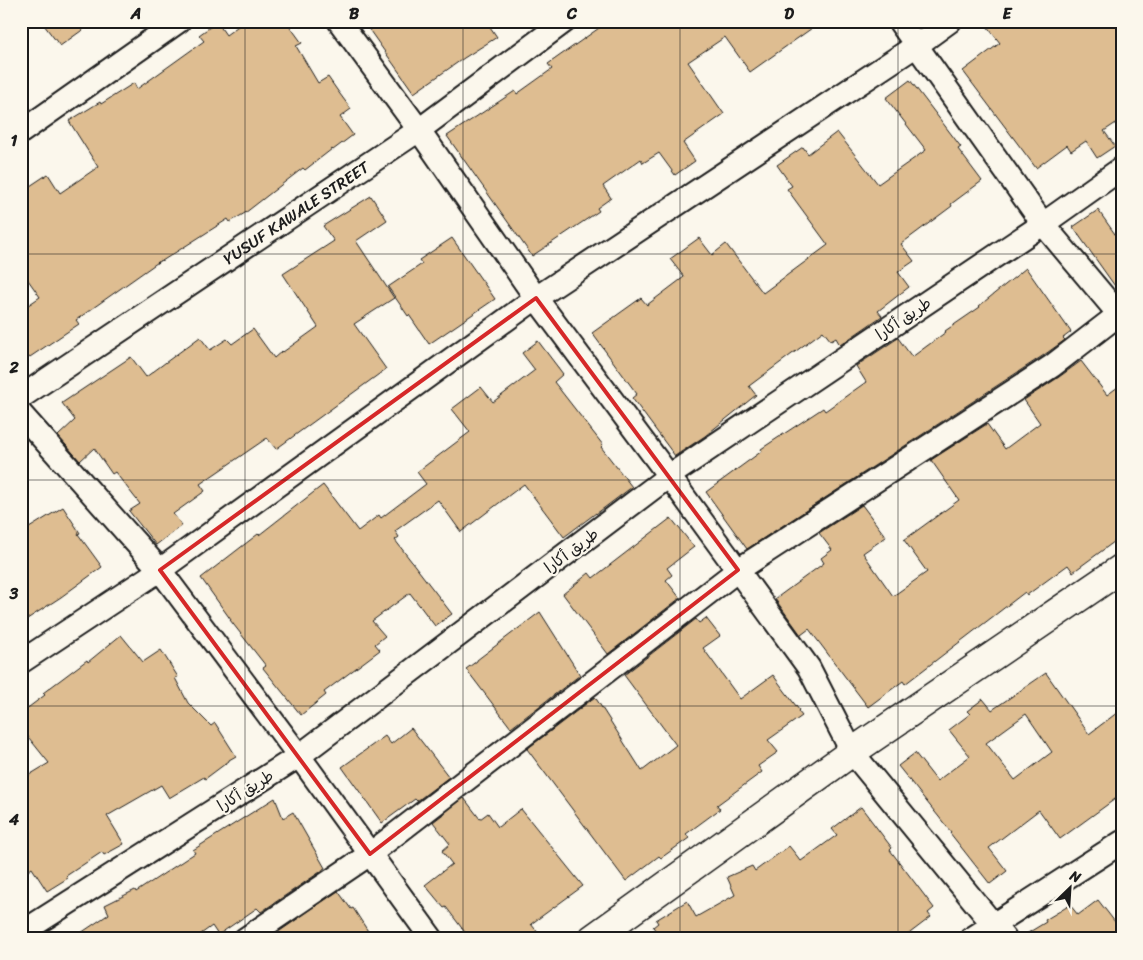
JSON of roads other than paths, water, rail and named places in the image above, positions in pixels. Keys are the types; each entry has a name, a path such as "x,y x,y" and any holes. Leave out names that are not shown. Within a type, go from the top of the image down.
{"street":[{"path":"21,132 179,21"},
{"path":"339,21 419,130 536,298 809,668 852,752 999,931"},
{"name":"YUSUF KAWALE STREET","path":"21,397 419,130 565,21"},
{"path":"245,939 370,854 738,570 1052,366 1121,315 1044,224 898,21"},
{"path":"21,662 160,570 536,298 917,45 950,21"},
{"name":"طريق أكارا","path":"21,932 299,756 669,476 1044,224 1122,168"},
{"path":"21,414 160,570 299,756 432,939"},
{"path":"592,939 852,752 1122,568"},
{"path":"971,939 999,931 1122,842"}]}
